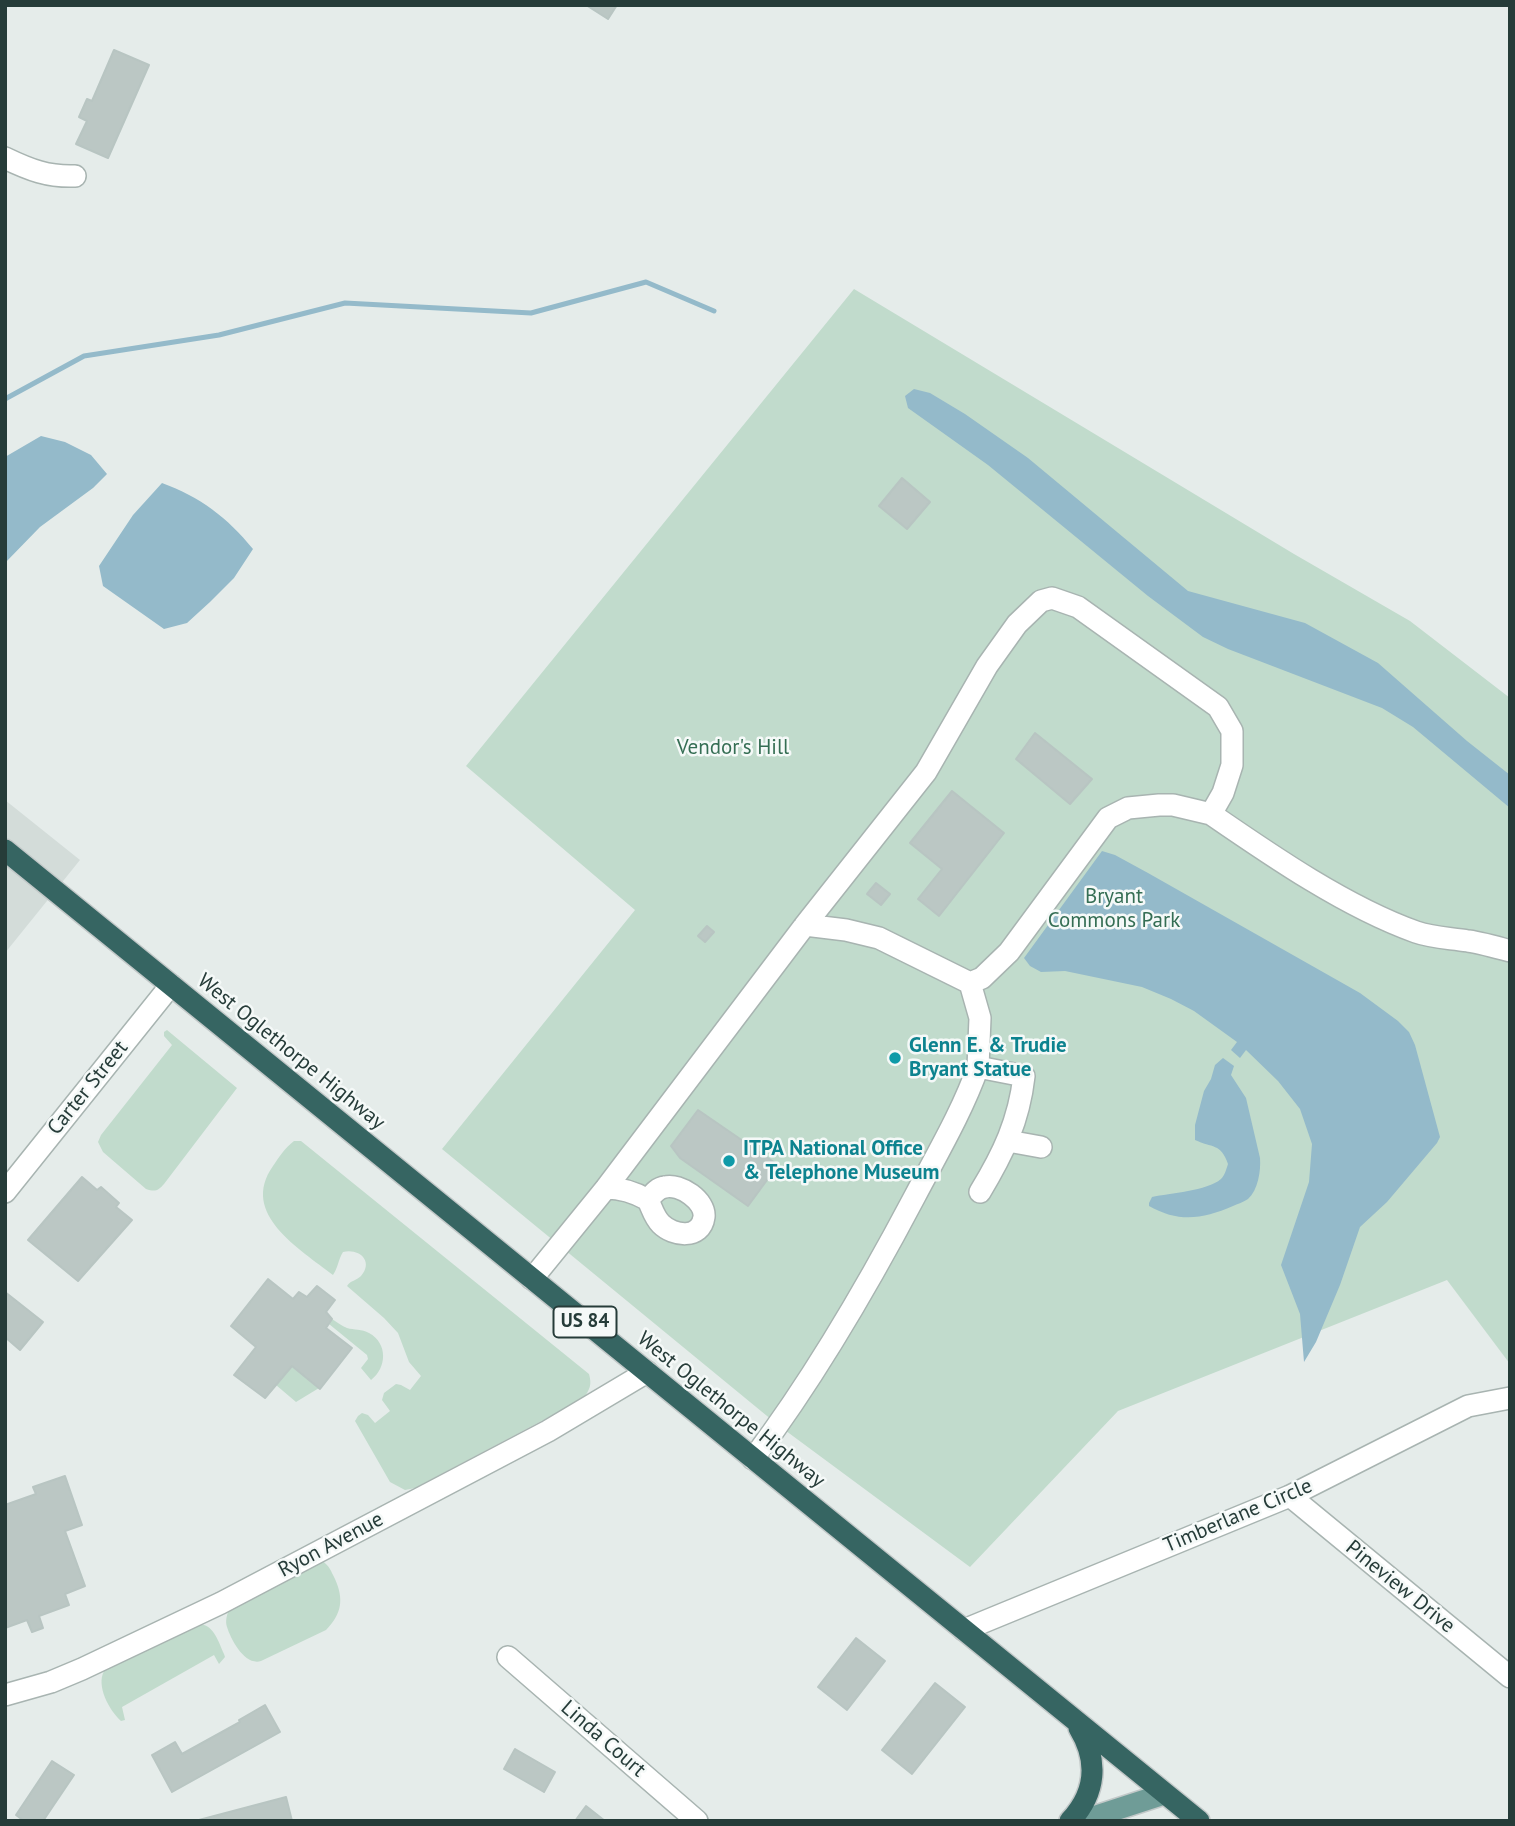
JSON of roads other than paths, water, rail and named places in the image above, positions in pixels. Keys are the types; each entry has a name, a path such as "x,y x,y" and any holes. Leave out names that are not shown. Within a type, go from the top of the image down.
{"highway":[{"name":"West Oglethorpe Highway","path":"5,850 1199,1821"},
{"path":"1070,1821 1080,1810 1090,1790 1093,1775 1085,1738 1074,1720"}],"main road":[{"path":"1081,1821 1164,1794"}],"street":[{"path":"5,158 30,170 58,176 75,176"},
{"path":"532,1279 606,1188 805,925 926,772 983,672 1017,624 1041,601 1052,598 1078,607 1218,707 1232,731 1232,765 1223,793 1211,814"},
{"path":"970,983 982,978 1009,952 1108,818 1128,808 1173,805 1211,814 1349,901 1387,920 1444,939 1492,945 1510,951"},
{"path":"753,1459 778,1425 865,1287 942,1146 978,1067 980,1018 970,983 879,938 846,930 805,925"},
{"name":"Carter Street","path":"5,1192 170,985"},
{"path":"978,1067 1024,1076 1009,1141 980,1192"},
{"path":"1009,1141 1041,1147"},
{"path":"606,1188 630,1192 648,1200"},
{"name":"Ryon Avenue","path":"5,1695 72,1673 221,1602 548,1431 646,1372"},
{"name":"Timberlane Circle","path":"964,1630 1290,1496 1468,1406 1510,1398"},
{"name":"Pineview Drive","path":"1290,1496 1510,1677"},
{"name":"Linda Court","path":"508,1657 697,1821"}],"water":[{"path":"914,389 930,393 965,414 1028,458 1188,591 1305,623 1378,663 1510,775 1510,808 1413,727 1382,708 1203,637 1148,596 988,465 908,408 905,396"},
{"path":"41,436 65,442 91,455 107,474 93,488 40,527 5,563 5,457"},
{"path":"162,483 212,509 253,549 234,578 187,623 164,629 103,586 99,566 133,515"},
{"path":"1102,851 1148,873 1360,993 1398,1021 1409,1032 1415,1045 1440,1137 1387,1202 1360,1227 1340,1285 1316,1342 1304,1362 1300,1314 1281,1265 1309,1182 1312,1144 1300,1109 1278,1081 1246,1050 1240,1058 1231,1050 1237,1042 1194,1011 1142,987 1065,971 1041,972 1030,966 1024,958"},
{"path":"1223,1058 1234,1066 1231,1075 1246,1098 1260,1158 1256,1186 1246,1200 1201,1216 1181,1217 1149,1206 1152,1197 1207,1186 1221,1179 1225,1172 1228,1164 1219,1149 1195,1140 1195,1125 1204,1091 1215,1065"}],"waterway":[{"path":"5,399 84,356 219,335 345,303 531,313 646,282 714,311"}],"place":[{"name":"Glenn E. & Trudie Bryant Statue","path":"895,1058"},
{"name":"ITPA National Office & Telephone Museum","path":"729,1161"}],"park label":[{"name":"Vendor's Hill","path":"733,748"},
{"name":"Bryant Commons Park","path":"1114,909"}]}
